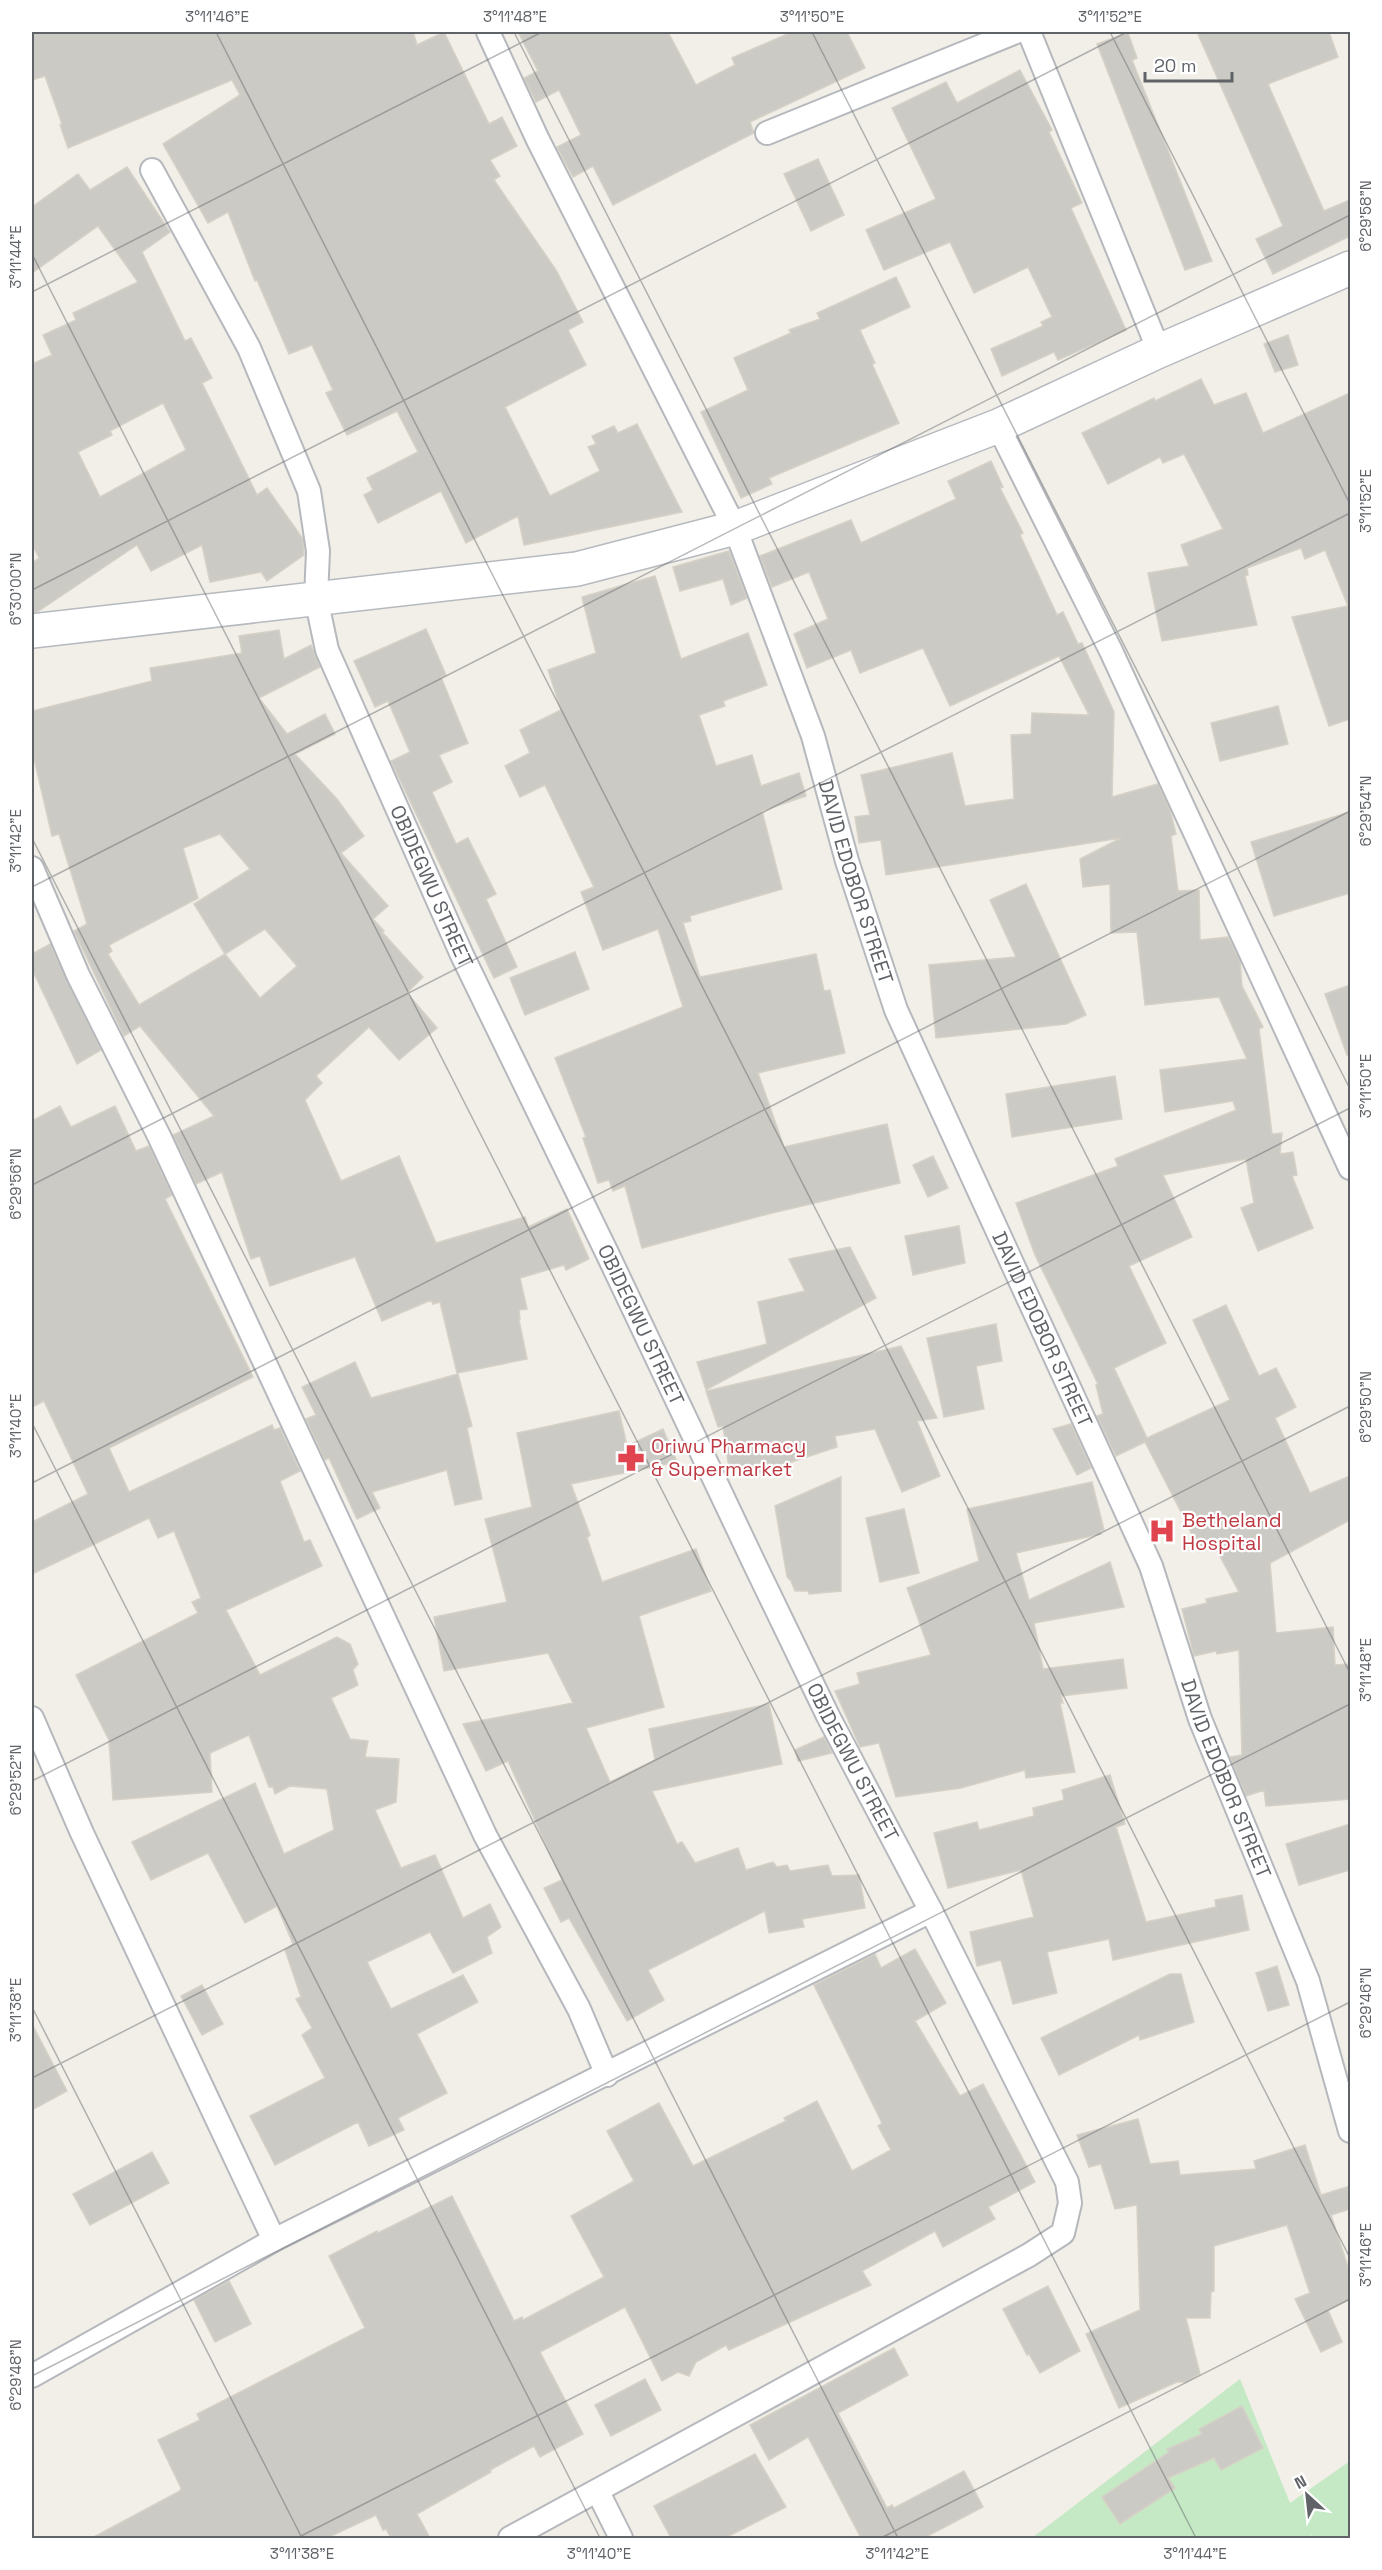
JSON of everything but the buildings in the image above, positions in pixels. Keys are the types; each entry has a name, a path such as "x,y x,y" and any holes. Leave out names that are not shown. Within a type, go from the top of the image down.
{"street":[{"name":"DAVID EDOBOR STREET","path":"488,32 538,140 735,528 813,736 847,861 896,1010 1151,1566 1200,1719 1308,1981 1350,2131"},
{"path":"767,133 1016,32"},
{"path":"1029,32 1159,351"},
{"name":"OBIDEGWU STREET","path":"152,170 249,348 309,491 318,551 316,598 327,650 462,954 828,1716 931,1911 1067,2182 1070,2203 1063,2233 1029,2255 598,2492"},
{"path":"32,631 316,598 479,582 577,569 735,528 998,426 1159,351 1350,268"},
{"path":"998,426 1110,651 1350,1168"},
{"path":"32,868 78,975 184,1189 480,1824 579,2009 607,2075"},
{"path":"32,1718 81,1833 274,2240"},
{"path":"32,2376 274,2240 931,1911"},
{"path":"510,2538 598,2492 621,2538"}],"green space":[{"path":"1240,2379 1290,2503 1350,2461 1350,2538 1316,2538 1312,2535 1306,2538 1032,2538"}],"place":[{"name":"Oriwu Pharmacy & Supermarket","path":"631,1458"},
{"name":"Betheland Hospital","path":"1162,1531"}]}
